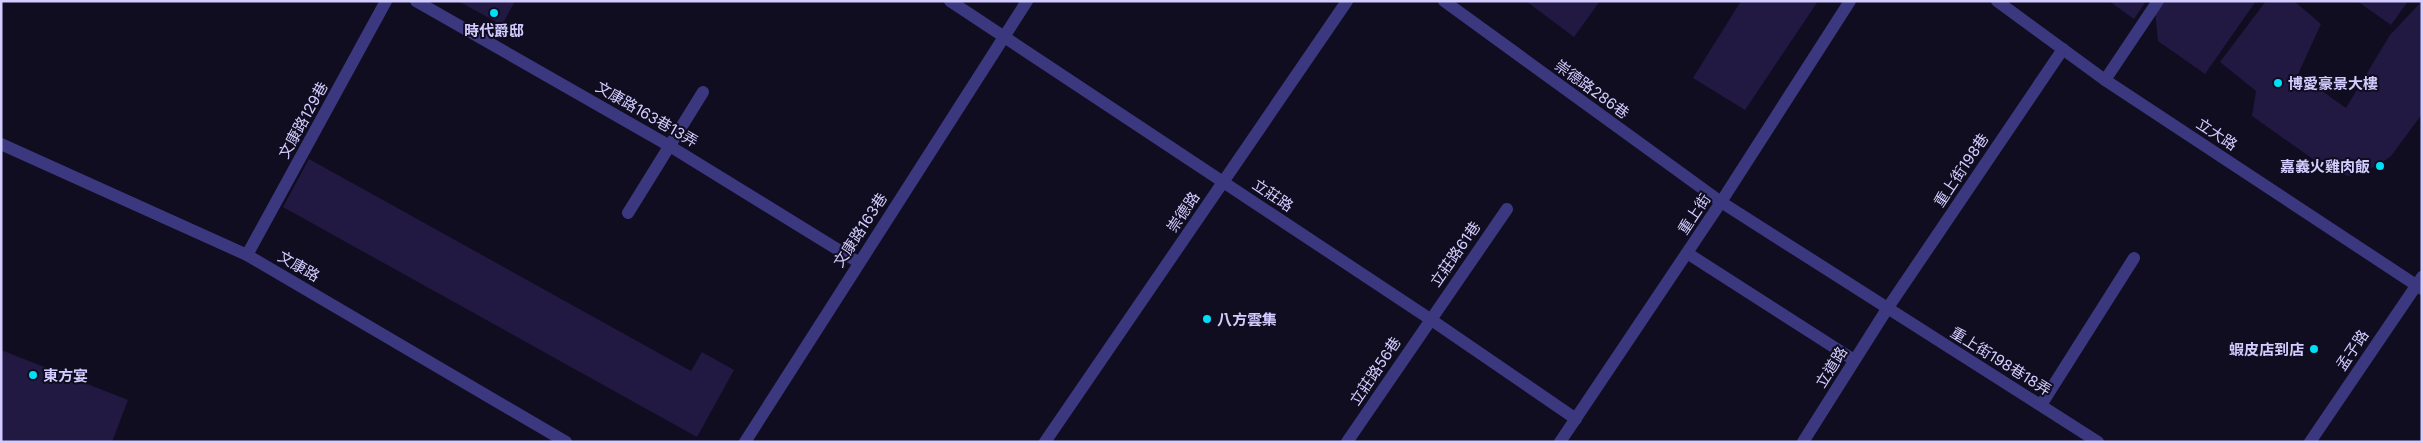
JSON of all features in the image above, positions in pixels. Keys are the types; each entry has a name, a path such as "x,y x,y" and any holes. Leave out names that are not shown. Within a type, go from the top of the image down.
{"street":[{"name":"文康路129巷","path":"247,255 386,1"},
{"name":"文康路163巷13弄","path":"416,1 668,145 858,262"},
{"name":"立莊路","path":"950,1 1430,319 1576,419"},
{"name":"文康路163巷","path":"745,442 1026,1"},
{"name":"崇德路","path":"1045,442 1347,1"},
{"name":"崇德路286巷","path":"1444,1 1721,202 1886,309"},
{"name":"重上街","path":"1560,442 1721,202 1850,1"},
{"name":"立大路","path":"1997,1 2105,80 2420,284"},
{"path":"2105,80 2158,1"},
{"name":"重上街198巷","path":"1886,309 2062,49"},
{"path":"628,213 668,145 703,92"},
{"name":"文康路","path":"1,144 247,255 566,442"},
{"name":"立莊路61巷","path":"1430,319 1507,209"},
{"path":"1687,253 1854,360"},
{"path":"2041,405 2134,258"},
{"name":"孟子路","path":"2310,442 2420,284"},
{"name":"立道路","path":"1803,442 1886,309"},
{"name":"重上街198巷18弄","path":"1886,309 2098,442"},
{"name":"立莊路56巷","path":"1347,442 1430,319"}],"building":[{"name":"時代爵邸","path":"458,1 515,1 502,25"},
{"path":"1526,1 1600,1 1574,37"},
{"path":"1741,1 1818,1 1745,110 1693,78"},
{"path":"2109,1 2146,1 2134,19"},
{"path":"2161,1 2256,1 2205,74 2158,41 2155,10"},
{"name":"博愛豪景大樓","path":"2266,1 2294,1 2321,24 2298,74 2346,108 2390,35 2422,1 2422,114 2391,156 2377,166 2349,176 2327,169 2252,116 2256,91 2220,62"},
{"path":"2357,1 2408,1 2391,25"},
{"path":"309,159 691,371 702,352 734,370 697,437 283,207"},
{"name":"東方宴","path":"1,350 128,400 112,442 1,442"}],"place":[{"name":"時代爵邸","path":"494,13"},
{"name":"博愛豪景大樓","path":"2278,83"},
{"name":"嘉義火雞肉飯","path":"2380,166"},
{"name":"八方雲集","path":"1207,319"},
{"name":"蝦皮店到店","path":"2314,349"},
{"name":"東方宴","path":"33,375"}]}
